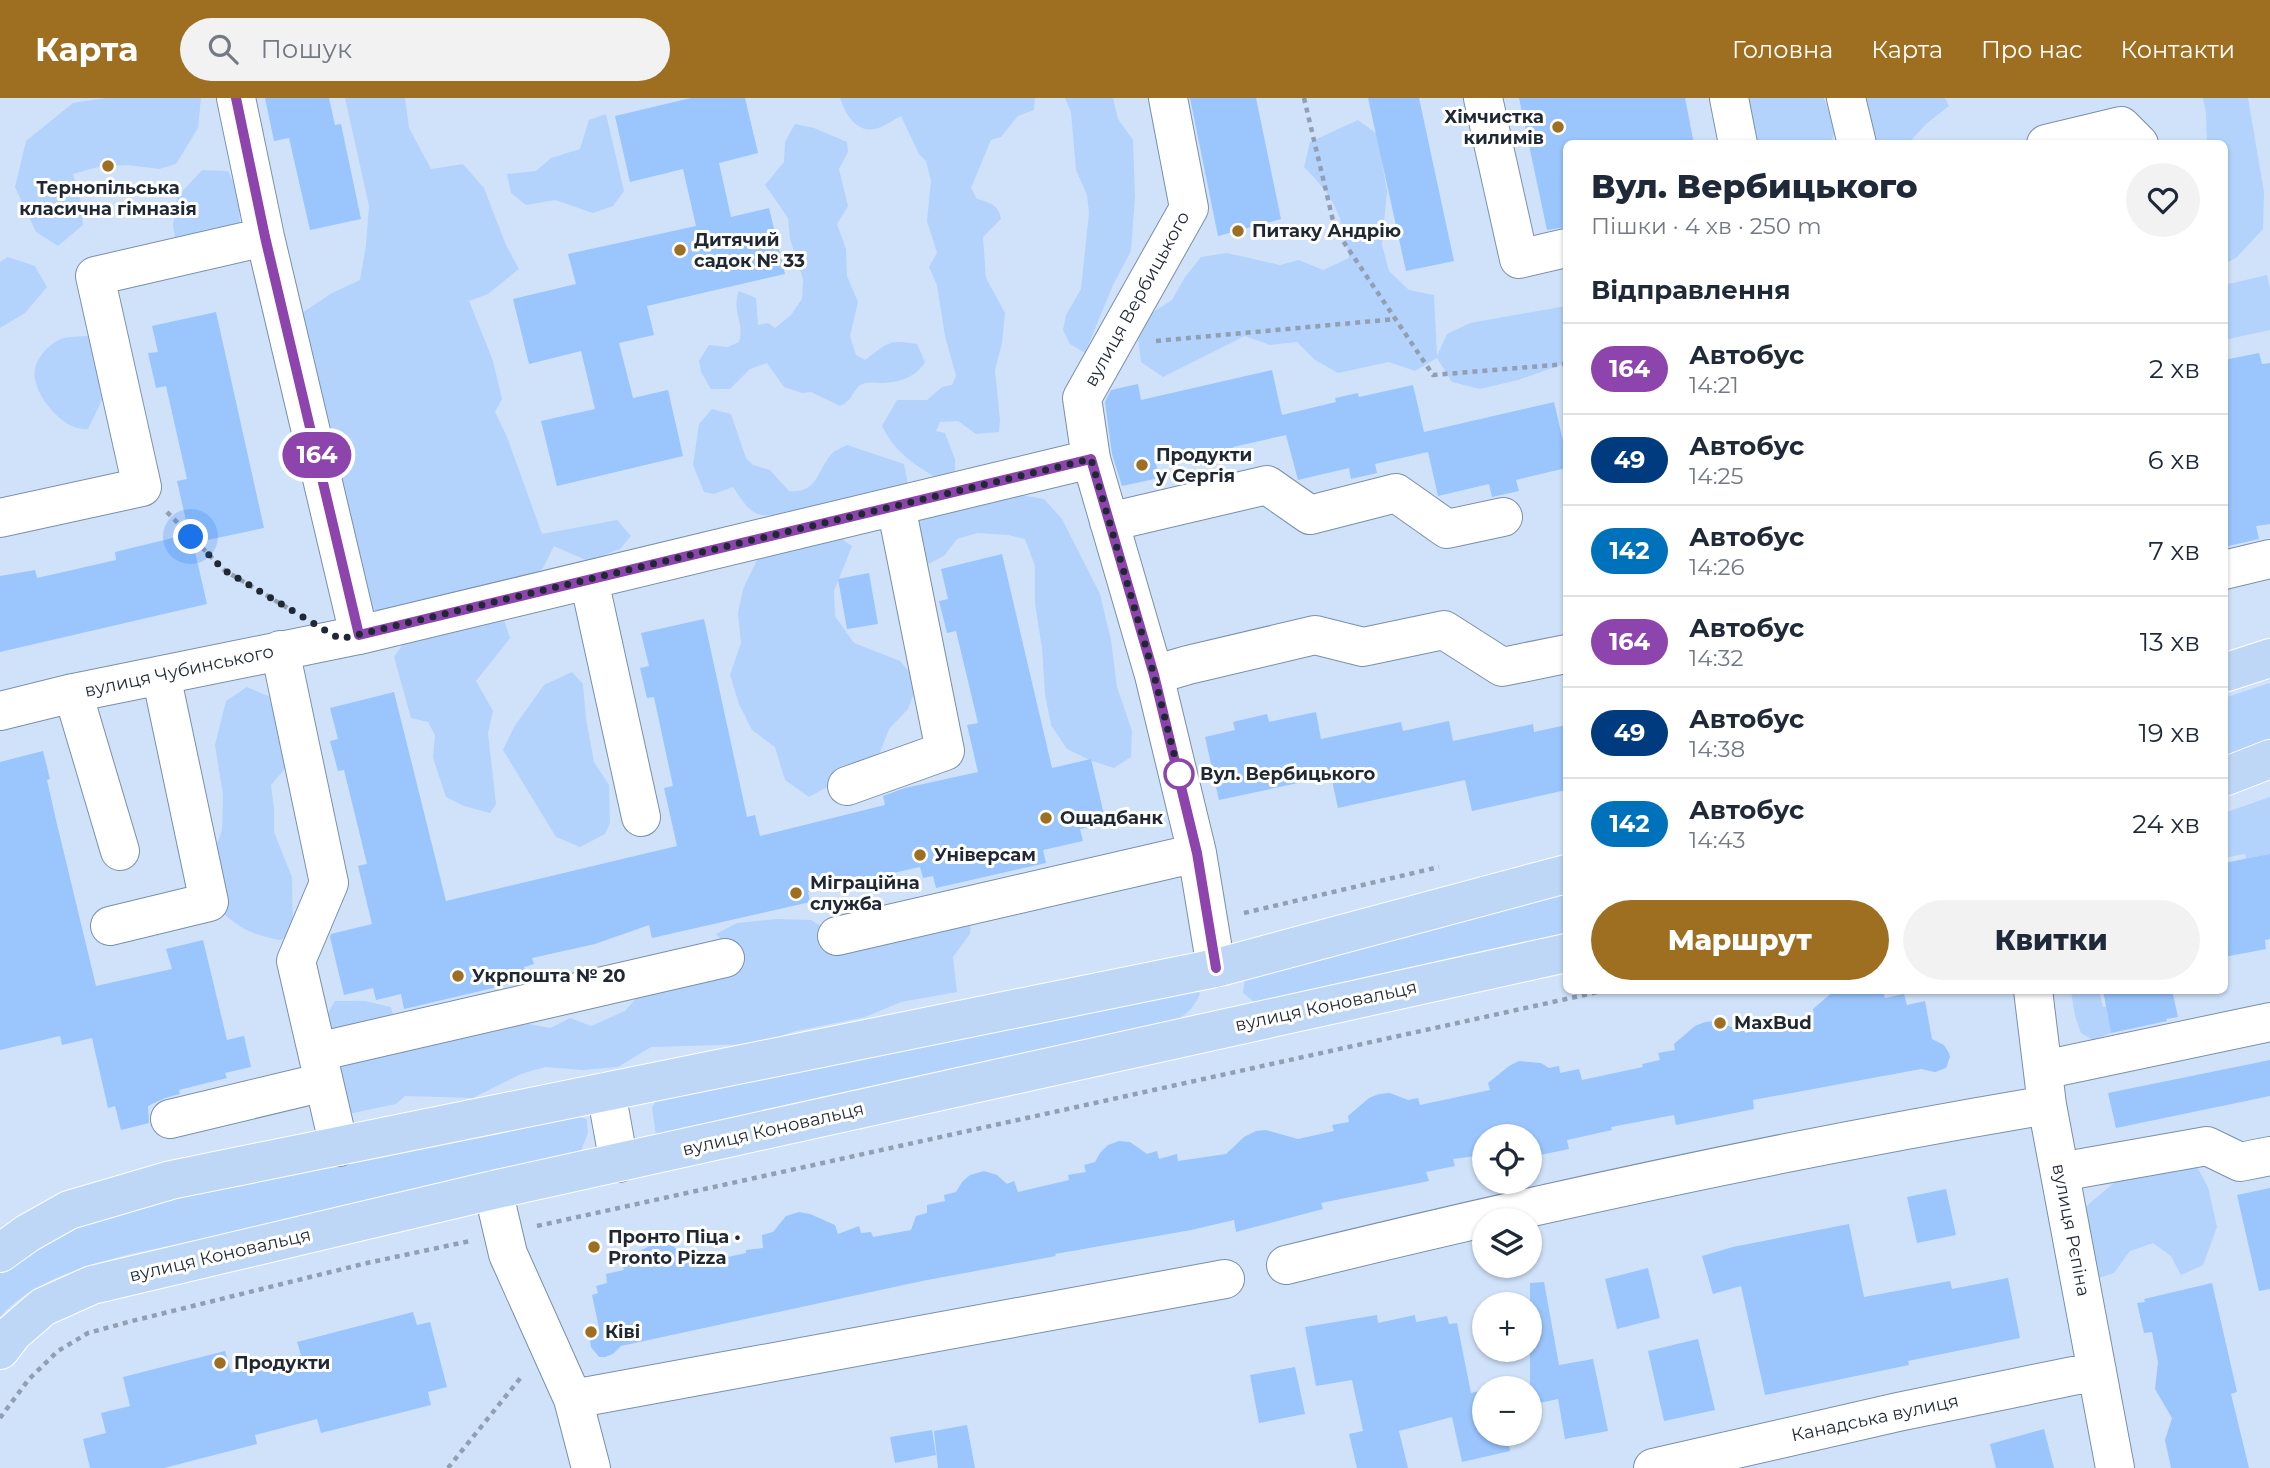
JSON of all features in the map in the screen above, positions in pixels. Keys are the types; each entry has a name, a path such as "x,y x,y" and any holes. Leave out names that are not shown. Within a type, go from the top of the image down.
{"main road":[{"path":"2228,672 2270,658"},
{"path":"2228,775 2270,759"},
{"path":"0,1253 28,1233 69,1210 171,1180 1216,968 1563,875"},
{"name":"вулиця Коновальця","path":"0,1350 13,1333 43,1307 92,1285 493,1190 1563,954"},
{"path":"1216,968 1223,1029"}],"street":[{"path":"236,98 265,237 359,635 1091,459"},
{"name":"вулиця Вербицького","path":"1168,98 1189,208 1082,398 1091,459 1154,675 1197,853 1216,968"},
{"path":"1483,98 1519,260 1563,249"},
{"path":"1729,98 1737,140"},
{"path":"1846,98 1856,140"},
{"path":"2063,140 2121,126 2135,140"},
{"path":"0,518 142,487 95,276 265,237"},
{"path":"1109,522 1267,485 1310,515 1396,493 1447,529 1503,517"},
{"path":"847,786 945,751 896,506"},
{"path":"2228,569 2270,559"},
{"path":"589,580 640,817"},
{"path":"1154,675 1188,664 1315,635 1363,647 1444,630 1502,667 1563,655"},
{"name":"вулиця Чубинського","path":"0,711 73,693 359,635"},
{"path":"280,650 329,883 296,961 339,1147"},
{"path":"110,926 209,902 160,675"},
{"path":"73,693 120,851"},
{"path":"837,936 1197,853"},
{"path":"170,1119 320,1067 725,958"},
{"name":"вулиця Рєпіна","path":"2034,994 2045,1087 2115,1468"},
{"path":"1286,1265 1488,1216 1890,1131 2270,1022"},
{"path":"606,1092 619,1163"},
{"path":"2060,1172 2207,1146 2240,1162 2270,1156"},
{"path":"493,1190 508,1254 573,1399 591,1468"},
{"path":"573,1399 1225,1279"},
{"name":"Канадська вулиця","path":"1653,1468 1898,1412 2097,1371"}],"path":[{"path":"1304,98 1335,229 1433,375 1563,364"},
{"path":"1112,345 1396,319"},
{"path":"142,487 224,570 294,611"},
{"path":"0,1419 29,1379 58,1351 88,1334 132,1321 328,1273 1589,994"},
{"path":"449,1468 520,1377 550,1348"}],"shaded area":[{"path":"105,98 201,98 198,128 176,164 159,169 128,165 98,167 73,174 81,202 83,225 58,246 36,232 15,187 26,141 73,103"},
{"path":"345,98 405,98 409,128 431,169 463,164 484,188 506,245 519,269 488,294 469,301 493,361 502,399 495,412 507,437 542,534 617,520 631,536 620,549 588,561 554,546 543,568 513,589 385,621 363,597 302,313 332,293 360,280 369,206"},
{"path":"840,98 1035,98 1034,110 1018,116 1001,137 991,140 971,188 977,199 996,207 1001,219 983,237 986,278 1005,313 1002,343 995,370 1000,420 999,432 976,434 958,421 940,422 936,431 945,433 955,459 955,470 949,478 940,480 914,463 893,444 882,426 897,400 927,400 942,387 952,385 956,376 945,336 937,285 929,267 937,253 927,221 931,181 926,161 919,154 901,116 878,128 862,128 852,121"},
{"path":"1065,98 1113,98 1118,119 1133,140 1135,196 1131,251 1113,285 1085,353 1070,344 1063,330 1066,315 1081,289 1089,213 1087,195 1076,170 1071,112"},
{"path":"1718,98 1824,98 1835,130 1832,140 1729,140"},
{"path":"1830,98 1945,98 1949,106 1926,124 1912,140 1843,140"},
{"path":"2203,98 2248,98 2264,192 2263,229 2236,258 2228,262 2228,140 2207,140"},
{"path":"606,114 624,191 613,206 593,213 555,200 526,205 511,193 507,174 536,171 551,158 580,149 589,120"},
{"path":"1358,120 1380,136 1387,191 1382,245 1389,271 1409,290 1434,295 1437,356 1447,334 1470,323 1563,307 1563,364 1518,380 1480,389 1452,382 1437,358 1415,371 1389,362 1338,373 1315,360 1297,342 1270,345 1245,336 1163,377 1141,362 1138,337 1150,314 1172,300 1201,257 1227,253 1280,265 1299,260 1323,270 1349,258 1336,208 1304,167 1310,142"},
{"path":"795,124 814,128 847,142 848,152 839,169 848,206 837,224 846,249 847,276 858,302 850,336 856,355 865,360 894,342 917,344 925,362 917,372 900,380 862,384 840,406 811,392 802,393 784,387 767,363 750,369 730,389 711,389 701,372 699,361 709,345 728,347 739,342 740,328 736,305 739,291 756,298 758,325 768,323 775,328 791,315 802,299 803,279 790,239 788,218 765,185 784,162 785,142"},
{"path":"202,170 228,171 239,195 240,233 177,248 173,226 177,197"},
{"path":"8,257 35,266 47,287 25,313 0,328 0,262"},
{"path":"2267,275 2270,288 2270,330 2228,339 2228,284"},
{"path":"101,337 109,378 88,429 79,429 59,418 43,399 35,378 35,369 51,345 65,338"},
{"path":"712,409 731,414 746,458 753,465 770,470 789,491 810,486 831,455 847,445 904,464 909,490 829,509 783,515 754,512 733,487 714,494 704,492 693,465 699,424"},
{"path":"1015,494 1044,499 1062,519 1100,594 1111,640 1117,687 1132,731 1131,757 1114,768 1067,749 1051,725 1035,604 1035,566 1025,539 977,533 957,539 944,556 922,567 914,523 931,507"},
{"path":"833,533 852,546 834,591 835,616 854,643 900,661 918,682 908,709 889,729 877,760 809,797 785,780 775,747 752,730 739,704 730,675 741,643 738,613 743,589 758,558"},
{"path":"503,617 510,638 476,681 493,711 488,733 496,804 490,813 464,806 446,797 433,758 435,735 428,722 411,718 394,657 414,629"},
{"path":"572,672 583,684 594,762 609,785 610,823 605,834 580,847 556,837 503,750 514,727 544,685"},
{"path":"2270,683 2270,744 2228,759 2228,697"},
{"path":"247,687 275,699 288,765 271,785 274,832 292,877 293,931 281,940 242,928 211,901 211,861 222,830 223,795 215,745 226,701"},
{"path":"2270,797 2270,854 2246,859 2245,854 2228,857 2228,812"},
{"path":"1563,891 1563,952 1274,1006 1253,1001 1243,993 1245,978"},
{"path":"778,919 811,920 827,930 893,942 923,936 971,920 970,934 953,957 957,992 901,1002 865,1017 796,1031 756,1044 651,1047 618,1067 582,1070 545,1067 521,1074 473,1098 405,1096 396,1104 344,1115 323,1021 335,1001 365,1001 391,1007 397,1031 529,1024 550,1028 570,1018 591,1026 625,1011 640,994 731,951 716,934 737,923"},
{"path":"1192,986 1200,993 1193,1007 1183,1016 1157,1030 656,1136 652,1107 662,1093"},
{"path":"2071,994 2100,994 2103,1007 2106,1007 2111,1033 2093,1040 2081,1033"},
{"path":"575,1116 587,1119 588,1133 580,1153 467,1184 130,1254 77,1270 43,1284 13,1304 0,1317 0,1273 71,1226 118,1210"},
{"path":"2196,1165 2208,1187 2217,1227 2203,1265 2181,1275 2171,1256 2153,1243 2130,1251 2114,1273 2071,1287 2084,1208 2133,1167"}],"building":[{"path":"265,98 329,98 335,125 341,124 361,219 310,230 289,138 274,141"},
{"path":"691,98 745,98 758,153 719,163 731,217 769,208 785,274 647,306 654,335 619,343 633,398 668,390 683,456 557,486 541,421 595,409 581,351 529,364 513,299 576,284 568,254 696,226 683,169 630,182 615,116"},
{"path":"1190,98 1256,98 1281,219 1218,236"},
{"path":"1368,98 1419,98 1454,261 1406,271"},
{"path":"1519,98 1685,98 1693,140 1563,140 1563,227 1547,230"},
{"path":"216,312 264,528 193,543 207,604 0,652 0,576 35,570 37,578 116,560 115,552 189,534 177,481 187,479 166,386 156,388 148,353 158,352 152,326"},
{"path":"2259,353 2262,364 2270,363 2270,524 2256,526 2259,539 2228,546 2228,359"},
{"path":"1272,370 1282,415 1336,402 1335,398 1358,393 1359,397 1413,385 1424,432 1554,402 1563,441 1563,469 1516,480 1519,491 1492,497 1489,484 1438,496 1428,452 1375,464 1377,473 1351,479 1349,468 1298,480 1286,435 1233,447 1236,458 1210,464 1207,452 1156,464 1159,478 1122,486 1112,454 1105,402 1111,390 1138,384 1141,400"},
{"path":"1002,554 1052,768 1091,759 1106,823 1080,829 1083,841 1043,850 1046,863 936,888 933,876 923,878 920,867 808,892 810,902 652,938 649,925 595,944 532,958 534,964 524,967 527,980 404,1009 401,994 376,1000 373,988 344,995 331,934 372,924 358,866 367,864 344,770 338,771 330,741 338,739 330,708 394,692 446,901 677,846 664,788 673,786 654,697 647,698 640,668 649,666 641,633 704,619 747,817 755,815 760,836 885,805 883,796 905,788 978,772 967,725 978,723 956,631 947,633 939,601 948,599 941,569"},
{"path":"869,573 878,624 847,629 838,579"},
{"path":"1316,712 1321,739 1401,722 1403,731 1449,721 1453,741 1533,724 1534,732 1563,726 1563,791 1472,811 1465,780 1338,808 1331,776 1219,800 1205,737 1235,730 1233,722 1267,714 1269,722"},
{"path":"43,751 56,820 96,986 172,969 166,949 203,940 227,1040 244,1036 251,1067 225,1073 227,1078 179,1090 180,1094 148,1106 149,1123 121,1130 115,1106 108,1108 92,1038 62,1045 60,1036 0,1050 0,762"},
{"path":"2270,854 2270,939 2265,940 2266,949 2228,956 2228,862"},
{"path":"1830,994 1884,994 1885,998 1904,994 1907,1005 1925,1001 1932,1039 1944,1045 1950,1057 1946,1068 1935,1072 1921,1069 1753,1100 1754,1109 1676,1125 1674,1115 1611,1127 1612,1130 1567,1140 1569,1149 1542,1155 1542,1124 1472,1124 1472,1157 1453,1159 1455,1166 1426,1172 1429,1181 1321,1203 1323,1209 1236,1232 1234,1220 1055,1254 1056,1256 922,1281 621,1346 605,1357 599,1357 591,1347 590,1341 599,1328 592,1295 598,1293 596,1286 607,1283 606,1274 624,1270 622,1264 635,1260 640,1251 651,1245 673,1246 683,1256 692,1253 696,1264 746,1253 746,1250 763,1248 762,1235 773,1232 786,1216 799,1212 835,1225 838,1234 859,1226 861,1233 871,1232 873,1237 911,1230 916,1216 927,1213 927,1205 945,1201 944,1195 956,1192 970,1175 984,1171 997,1175 1007,1184 1014,1181 1018,1192 1069,1180 1068,1175 1086,1172 1084,1165 1095,1162 1108,1145 1119,1141 1130,1142 1147,1154 1157,1151 1159,1159 1177,1154 1178,1161 1226,1154 1244,1137 1256,1131 1266,1130 1298,1139 1334,1131 1332,1125 1349,1122 1348,1116 1369,1098 1379,1094 1390,1093 1408,1100 1418,1098 1420,1105 1490,1090 1488,1083 1519,1061 1541,1063 1549,1068 1559,1066 1560,1073 1579,1069 1582,1080 1643,1067 1642,1064 1660,1060 1658,1053 1675,1050 1674,1044 1695,1026 1705,1022 1716,1021 1734,1028 1744,1026 1745,1033 1799,1022 1798,1018 1814,1015 1813,1009"},
{"path":"2104,994 2173,994 2178,1017 2111,1033"},
{"path":"2270,1060 2270,1096 2116,1128 2108,1093"},
{"path":"2270,1188 2270,1289 2259,1291 2237,1195"},
{"path":"1946,1189 1956,1235 1917,1243 1907,1197"},
{"path":"1849,1224 1864,1297 1950,1281 1952,1289 2008,1278 2020,1338 1908,1361 1909,1365 1765,1395 1741,1286 1713,1294 1702,1256 1733,1247"},
{"path":"1648,1268 1660,1318 1617,1329 1605,1279"},
{"path":"1544,1282 1559,1365 1593,1359 1608,1431 1565,1439 1558,1399 1542,1402 1542,1376 1530,1376 1530,1362 1542,1362 1542,1292 1530,1292 1530,1283"},
{"path":"2212,1283 2237,1392 2231,1394 2249,1468 2171,1468 2165,1440 2172,1418 2155,1389 2158,1362 2152,1332 2144,1333 2137,1303"},
{"path":"413,1312 417,1325 430,1322 447,1387 428,1392 431,1405 321,1433 317,1419 255,1435 257,1444 164,1468 90,1468 83,1439 106,1433 101,1413 130,1406 123,1377 225,1351 231,1373 301,1355 297,1342"},
{"path":"1377,1315 1378,1323 1415,1315 1416,1322 1447,1316 1449,1324 1457,1323 1472,1393 1472,1446 1509,1446 1510,1451 1462,1462 1452,1417 1399,1431 1408,1468 1357,1468 1349,1434 1363,1431 1352,1380 1316,1386 1305,1327"},
{"path":"1698,1339 1715,1410 1664,1421 1648,1351"},
{"path":"1295,1367 1305,1414 1259,1423 1250,1375"},
{"path":"967,1425 975,1468 938,1468 934,1431"},
{"path":"2044,1429 2054,1468 1996,1468 1990,1444"},
{"path":"932,1430 936,1455 895,1463 890,1437"}],"bus line":[{"name":"164","path":"236,98 265,237 359,635 1091,459 1154,675 1178,771 1197,853 1216,968"}],"place":[{"name":"Хімчистка килимів","path":"1558,127"},
{"name":"Тернопільська класична гімназія","path":"108,166"},
{"name":"Питаку Андрію","path":"1238,231"},
{"name":"Дитячий садок № 33","path":"680,250"},
{"name":"Продукти у Сергія","path":"1142,465"},
{"name":"Вул. Вербицького","path":"1179,774"},
{"name":"Ощадбанк","path":"1046,818"},
{"name":"Універсам","path":"920,855"},
{"name":"Міграційна служба","path":"796,893"},
{"name":"Укрпошта № 20","path":"458,976"},
{"name":"MaxBud","path":"1720,1023"},
{"name":"Пронто Піца • Pronto Pizza","path":"594,1247"},
{"name":"Ківі","path":"591,1332"},
{"name":"Продукти","path":"220,1363"}],"route":[{"path":"191,537 224,570 340,639 1091,459 1154,675 1179,774"}]}
